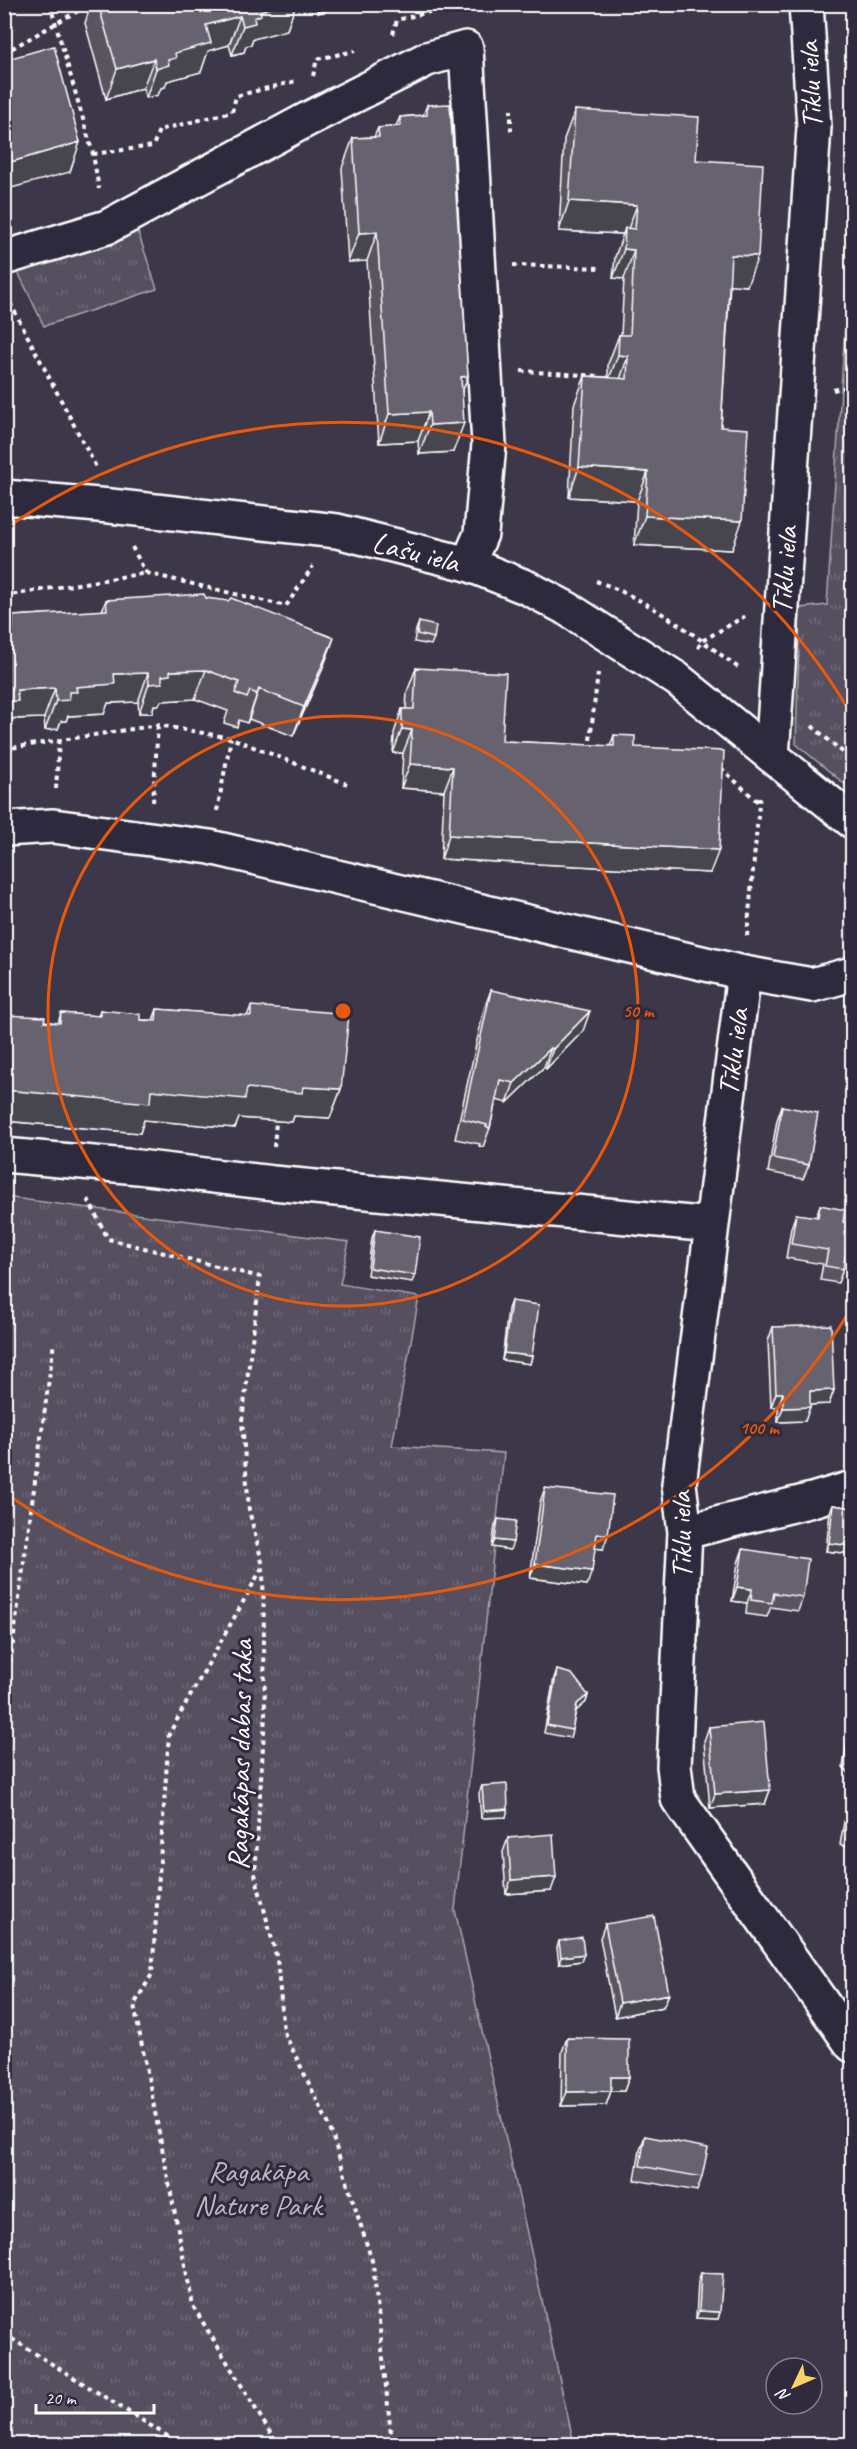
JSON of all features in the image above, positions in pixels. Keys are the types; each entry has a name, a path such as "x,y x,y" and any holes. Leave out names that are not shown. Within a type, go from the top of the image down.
{"street":[{"name":"Tīklu iela","path":"772,756 814,126 806,4"},
{"path":"4,258 106,227 308,119 417,64 466,48 489,444 481,534 468,564"},
{"name":"Lašu iela","path":"4,497 110,506 337,531 468,564 528,588 576,614 677,679 852,821"},
{"path":"4,829 53,826 210,847 744,973 812,985 852,974"},
{"name":"Tīklu iela","path":"744,973 679,1484 686,1532 674,1766 678,1800 852,2045"},
{"path":"4,1155 138,1167 273,1184 711,1225"},
{"path":"686,1532 852,1488"}],"path":[{"path":"50,4 93,154 153,146 159,130 232,112 236,96 313,77 317,59 359,50"},
{"path":"4,53 90,4"},
{"path":"391,43 397,20 449,6"},
{"path":"507,264 601,268"},
{"path":"4,291 98,470 110,506"},
{"path":"517,371 599,376"},
{"path":"4,596 146,573 286,606 337,531"},
{"path":"588,754 598,672 608,678"},
{"path":"151,838 158,725"},
{"path":"4,750 158,725 231,738 347,784"},
{"path":"210,847 231,738"},
{"path":"53,826 59,741"},
{"name":"Tīklu iela","path":"744,973 758,802 772,756"},
{"path":"715,763 758,802"},
{"name":"Ragakāpas dabas taka","path":"108,1239 260,1277 242,1421 249,1510 263,1566 265,1715 255,1874 278,1959 284,2032 328,2125 373,2264 392,2445"},
{"path":"4,1689 8,1679 54,1342"},
{"path":"263,1566 169,1734 152,1974 134,2005 193,2306 274,2439 273,2445"},
{"path":"4,2334 180,2445"}],"green space":[{"path":"130,208 157,289 44,326 7,249"},
{"path":"852,219 852,790 796,744 800,608 827,605"},
{"name":"Ragakāpa Nature Park","path":"5,1197 349,1242 340,1284 419,1297 392,1446 504,1453 455,1910 574,2444 5,2444"}],"building":[{"path":"98,4 283,4 260,11 261,15 254,18 255,23 243,26 240,16 206,25 211,43 175,53 176,58 168,60 169,65 156,69 154,59 117,69"},
{"path":"54,46 80,142 4,164 4,60"},
{"path":"450,104 468,376 461,377 464,423 430,425 429,412 389,414 377,232 359,233 353,138 379,137 378,128 400,126 400,117 427,115 427,105"},
{"path":"575,110 699,117 696,160 763,164 758,256 731,255 721,427 748,429 742,521 645,516 648,472 579,467 585,376 627,379 628,356 618,355 619,335 630,335 634,250 624,249 625,228 635,229 637,205 569,201"},
{"path":"204,594 206,598 228,601 231,598 334,638 304,707 259,689 257,694 250,691 247,698 235,693 239,682 206,670 170,671 170,675 162,676 162,683 149,684 148,673 114,674 115,684 76,687 77,692 69,692 69,700 56,701 55,688 17,690 18,701 4,702 4,630 13,629 13,616 107,610 106,600"},
{"path":"419,622 436,626 434,638 417,634"},
{"path":"416,668 506,673 502,741 614,746 614,735 635,736 635,747 724,751 719,850 449,835 453,767 410,764 412,730 402,729 402,709 414,709"},
{"path":"491,990 590,1011 553,1049 551,1048 514,1083 500,1080 490,1128 486,1127 487,1125 463,1119"},
{"path":"251,1006 349,1014 341,1089 303,1087 302,1093 247,1088 245,1099 151,1090 150,1103 4,1090 4,1015 45,1017 44,1022 60,1023 61,1013 100,1016 100,1010 140,1014 140,1020 156,1021 157,1009 251,1016"},
{"path":"782,1106 818,1113 809,1165 773,1158"},
{"path":"820,1205 845,1210 843,1222 851,1224 843,1269 825,1266 828,1250 791,1244 796,1214 818,1217"},
{"path":"375,1230 420,1237 415,1275 370,1268"},
{"path":"511,1301 539,1305 532,1356 504,1353"},
{"path":"831,1325 834,1390 810,1391 810,1407 783,1408 783,1393 776,1393 773,1327"},
{"path":"545,1488 613,1495 608,1535 597,1534 592,1571 535,1564"},
{"path":"833,1505 852,1508 852,1546 829,1543"},
{"path":"498,1519 516,1521 513,1542 495,1540"},
{"path":"743,1549 808,1559 803,1597 774,1593 772,1603 751,1600 752,1589 737,1587"},
{"path":"557,1670 572,1674 588,1695 577,1704 572,1730 547,1725"},
{"path":"764,1722 770,1790 715,1794 709,1727"},
{"path":"852,1726 852,1757 848,1753"},
{"path":"507,1784 508,1809 484,1811 482,1786"},
{"path":"852,1787 852,1833 845,1831"},
{"path":"553,1834 556,1877 511,1880 508,1838"},
{"path":"654,1916 669,1994 620,2003 605,1924"},
{"path":"582,1937 584,1954 561,1957 559,1941"},
{"path":"567,2038 629,2039 629,2077 611,2077 611,2091 567,2092"},
{"path":"645,2136 708,2148 702,2177 640,2166"},
{"path":"701,2273 723,2274 720,2312 699,2311"}]}
